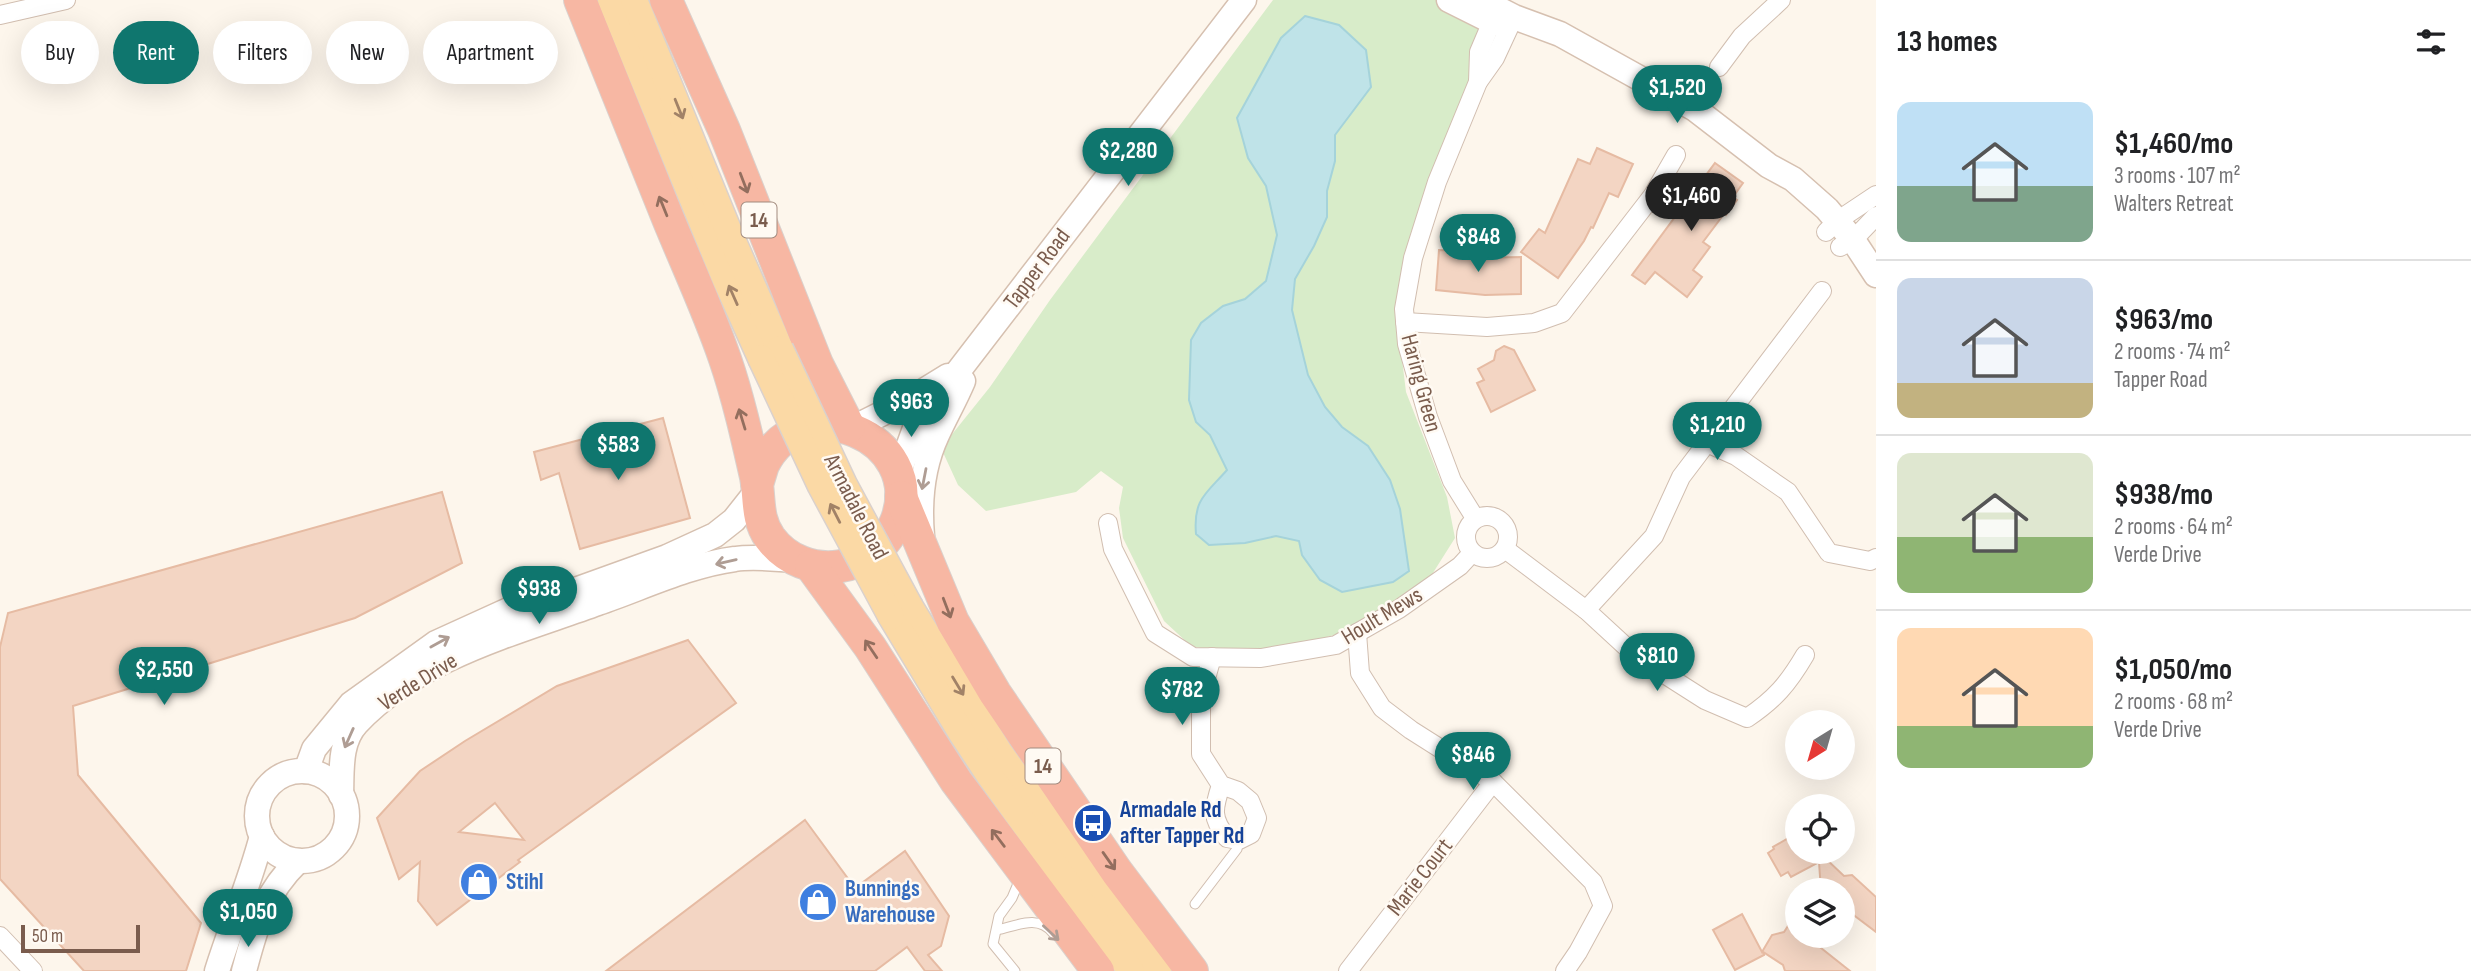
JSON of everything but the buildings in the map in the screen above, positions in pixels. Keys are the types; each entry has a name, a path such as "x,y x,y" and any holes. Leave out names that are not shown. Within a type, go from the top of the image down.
{"highway":[{"path":"580,0 725,360 747,435 761,520 768,536 780,550 803,563 832,568 854,564 873,554 888,538 898,519 900,486"},
{"name":"14","path":"666,0 724,130 817,364 851,428 872,439 888,455 922,544"},
{"path":"757,488 763,465 775,447 792,434 811,426 832,424 851,428"},
{"name":"Armadale Road","path":"922,544 953,622 995,693 1117,872 1192,971"},
{"path":"803,563 870,647 956,781 1090,967"}],"main road":[{"name":"Armadale Road","path":"611,0 726,280 844,485 901,612 990,776 1131,971"},
{"name":"Armadale Road","path":"634,0 730,237 770,354"},
{"name":"Tapper Road","path":"900,486 914,431 958,370 1244,0"},
{"path":"1449,0 1498,15 1556,49 1601,58 1695,109 1769,166 1793,180 1827,209 1839,235 1876,291"},
{"path":"1839,235 1876,275"},
{"path":"922,544 919,508 923,476 936,436 955,401 976,348"},
{"name":"Tapper Road","path":"851,428 909,400 958,370"},
{"name":"Verde Drive","path":"306,771 314,749 351,704 436,643 513,608 542,602 667,557 715,535 734,520 757,488"},
{"name":"Verde Drive","path":"341,795 342,755 355,725 399,689 437,665 499,637 673,575 736,559 803,563"},
{"name":"Armadale Road","path":"901,612 1075,859 1158,971"},
{"path":"306,771 320,775 332,783 341,795 346,809 346,824 341,838 331,850 318,858 298,861 277,853 262,836 257,815 258,804 264,791 274,780 286,773 306,771"},
{"path":"217,971 262,836"},
{"path":"244,971 262,910 278,881 298,861"}],"street":[{"path":"0,15 19,5 66,0"},
{"path":"1719,67 1742,36 1780,0"},
{"name":"Haring Green","path":"1475,518 1452,481 1428,417 1406,344 1404,309 1413,258 1437,182 1478,82 1495,58 1498,15"},
{"path":"1405,322 1487,327 1534,323 1562,313 1653,195 1675,155"},
{"path":"1839,235 1876,194"},
{"path":"1839,235 1876,216"},
{"path":"1586,610 1654,536 1681,477 1822,291"},
{"path":"1707,443 1736,456 1788,492 1829,553 1870,561 1876,558"},
{"path":"1492,515 1501,520 1509,533 1505,549 1495,557 1481,558 1472,553 1466,540 1468,527 1475,518 1492,515"},
{"name":"Hoult Mews","path":"1108,523 1113,549 1155,633 1192,657 1261,658 1336,645 1420,595 1460,566 1472,553"},
{"path":"1505,549 1586,610 1636,656 1705,700 1747,718 1773,700 1791,679 1805,655"},
{"path":"1357,633 1360,673 1382,708 1411,730 1493,782 1593,882 1603,906 1565,971"},
{"path":"1212,657 1201,696 1201,754 1221,785 1238,791 1250,802 1257,818 1251,834 1239,840 1227,838 1215,824 1215,810 1221,785"},
{"name":"Marie Court","path":"1348,971 1493,782"},
{"path":"0,936 33,971"}],"lane":[{"path":"1195,904 1237,849 1239,840"},
{"path":"1015,971 993,944 999,916 1012,898 1022,870"},
{"path":"997,930 1029,921 1048,926 1062,945"}],"green space":[{"path":"1273,0 1447,0 1493,28 1396,310 1406,392 1447,497 1455,538 1431,576 1358,628 1296,646 1226,653 1191,646 1164,621 1123,538 1119,508 1123,487 1101,471 1076,492 986,511 958,485 941,448 990,387 1050,300"}],"water":[{"path":"1305,16 1339,25 1366,50 1371,87 1335,135 1335,161 1327,191 1327,217 1295,279 1292,310 1308,375 1325,407 1342,427 1368,446 1390,480 1400,509 1409,571 1393,582 1342,592 1320,580 1302,555 1299,541 1276,536 1245,543 1209,545 1196,534 1197,513 1202,498 1227,470 1210,435 1196,422 1189,400 1191,340 1201,323 1223,306 1245,299 1266,281 1277,235 1266,186 1248,158 1237,118 1281,38"}],"place":[{"name":"Armadale Rd after Tapper Rd","path":"1093,823"},
{"name":"Stihl","path":"479,882"},
{"name":"Bunnings Warehouse","path":"818,902"}]}
